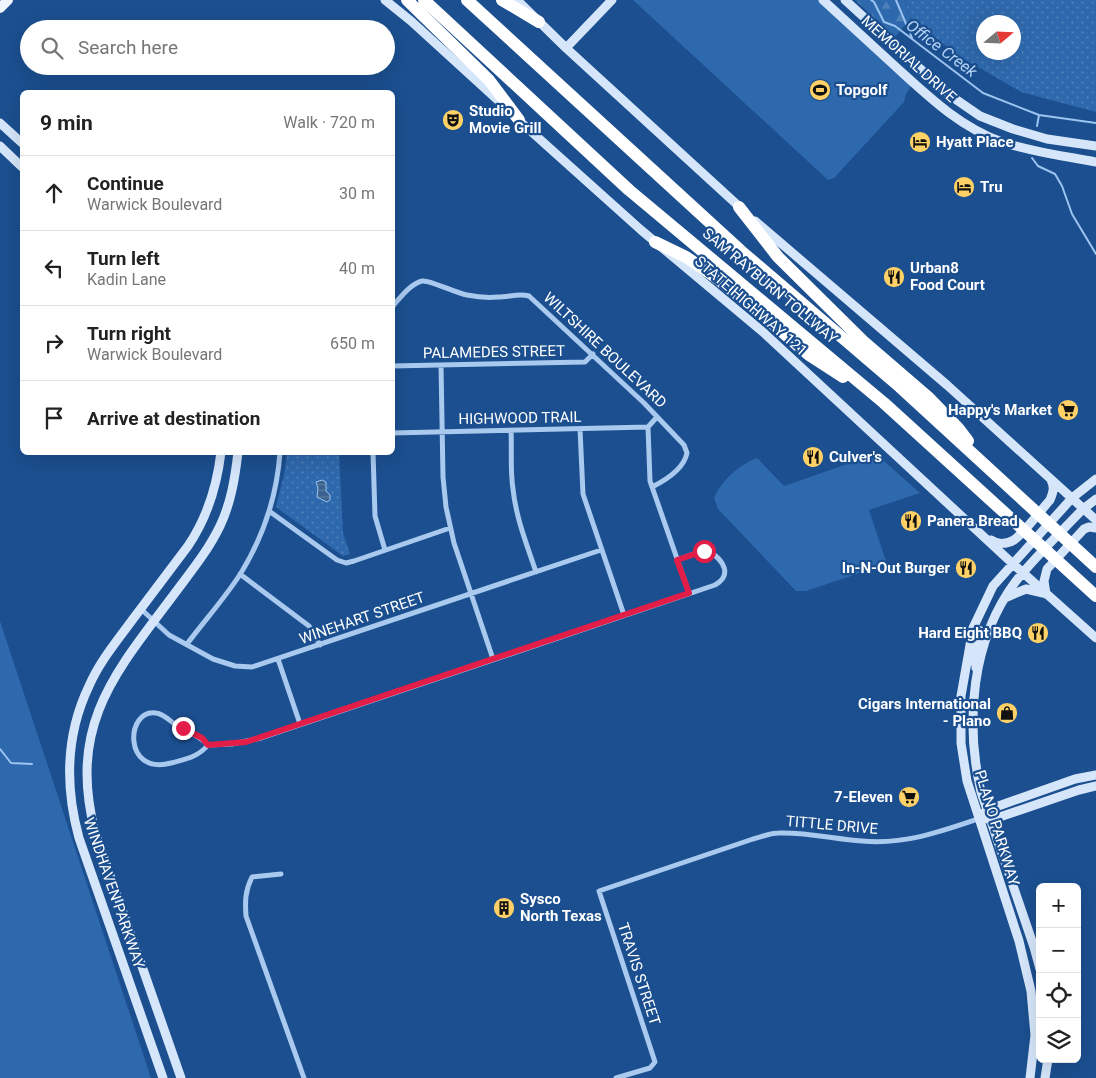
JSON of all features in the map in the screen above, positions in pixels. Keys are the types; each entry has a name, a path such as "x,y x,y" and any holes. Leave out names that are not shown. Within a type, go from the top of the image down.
{"highway":[{"path":"407,0 489,80 519,120"},
{"name":"SAM RAYBURN TOLLWAY","path":"424,0 629,190 884,402 1096,596"},
{"name":"SAM RAYBURN TOLLWAY","path":"467,0 741,251 900,388 1096,567"},
{"path":"502,0 539,22"},
{"path":"740,207 778,257 864,341 928,397 958,428 984,463"},
{"path":"655,242 686,256 751,305 809,355 884,402"}],"main road":[{"path":"0,8 8,0"},
{"name":"STATE HIGHWAY 121","path":"385,0 655,242 763,332 1012,563 1096,638"},
{"path":"517,0 566,48 740,207 947,385 1096,520"},
{"path":"566,48 612,0"},
{"name":"MEMORIAL DRIVE","path":"823,0 943,109 974,128 1001,141 1045,153 1096,162"},
{"name":"MEMORIAL DRIVE","path":"845,0 948,94 980,116 1012,129 1047,139 1096,146"},
{"path":"916,86 926,75"},
{"path":"0,123 20,141"},
{"path":"1045,153 1047,139"},
{"path":"0,146 20,165"},
{"name":"WINDHAVEN PARKWAY","path":"163,1078 79,838 70,798 69,766 73,735 88,688 109,651 188,546 199,528 212,495 220,455"},
{"name":"WINDHAVEN PARKWAY","path":"182,1078 96,832 89,804 87,766 90,740 98,710 106,691 131,652 201,558 217,531 232,491 238,455"},
{"path":"984,536 996,544 1014,539 1050,500 1054,485 1050,478"},
{"name":"PLANO PARKWAY","path":"1030,1078 1034,1035 1031,990 1019,941 978,819 963,761 960,724 963,681 973,628 988,595 1012,563 1072,498 1096,480"},
{"name":"PLANO PARKWAY","path":"1036,954 987,810 977,773 974,753 973,712 976,676 987,639 1007,596 1024,573 1083,509 1096,499"},
{"path":"1007,596 1026,589 1046,594 1044,581 1047,569 1084,529 1089,527 1096,528"},
{"path":"984,536 1000,559 1002,565 1001,576"},
{"path":"973,628 979,630 980,633 975,655 976,676"},
{"path":"978,819 987,810 1066,782 1096,775"},
{"path":"978,819 991,820 1096,786"},
{"path":"93,880 110,874"},
{"path":"148,1036 164,1030"},
{"path":"1045,1078 1047,1063"}],"street":[{"name":"WILTSHIRE BOULEVARD","path":"395,304 410,288 422,281 430,282 447,290 473,296 526,295 532,299 593,354 683,442 687,453 684,461 665,480 652,487"},
{"name":"PALAMEDES STREET","path":"395,366 585,362 593,354"},
{"path":"441,365 444,496 450,528 494,659"},
{"path":"657,417 648,427 650,476 652,487 689,593"},
{"name":"HIGHWOOD TRAIL","path":"395,433 648,427"},
{"path":"580,429 583,494 624,615"},
{"path":"511,430 512,484 515,503 536,572"},
{"path":"187,644 240,574 258,539 269,511 280,455"},
{"path":"373,455 375,516 385,550"},
{"path":"269,511 340,562 349,562 450,528"},
{"name":"WINEHART STREET","path":"141,609 169,635 212,660 235,666 252,667 601,550"},
{"path":"208,745 197,735 155,713 148,713 142,718 136,726 133,738 134,748 140,758 148,763 167,764 197,756 208,745 246,742 689,593 719,582 724,576 725,569 716,556 707,551 677,560"},
{"path":"240,574 309,626 320,645"},
{"path":"278,659 300,724"},
{"name":"TITTLE DRIVE","path":"599,890 753,839 777,833 817,834 862,841 884,842 922,837 978,819"},
{"path":"281,874 252,877 247,888 245,900 246,916 304,1078"},
{"name":"TRAVIS STREET","path":"599,890 655,1062 650,1068 616,1078"}],"green space":[{"name":"Topgolf","path":"633,0 820,0 910,84 910,88 904,102 834,178 828,180"},
{"path":"855,0 904,0 911,18 895,37"},
{"path":"904,0 1096,0 1096,112 1021,92 959,56 911,18"},
{"path":"876,454 920,493 869,510 887,564 806,591 796,591 718,509 714,498 721,485 732,474 744,464 757,458 784,486"},
{"path":"287,455 339,455 343,533 350,554 343,556 276,507"},
{"path":"0,621 151,1078 0,1078"}],"shaded area":[{"path":"322,480 326,482 326,491 330,495 330,500 327,502 317,497 318,488 316,482"}],"waterway":[{"name":"Office Creek","path":"871,0 874,2 884,22 895,26 983,93 1039,115 1096,123"},
{"path":"896,0 912,38"},
{"path":"1037,126 1039,115"},
{"path":"1032,158 1038,166 1055,174 1062,186 1072,214 1096,254"},
{"path":"0,749 11,763 32,764"}],"place":[{"name":"Topgolf","path":"820,90"},
{"name":"Studio Movie Grill","path":"453,120"},
{"name":"Hyatt Place","path":"920,142"},
{"name":"Tru","path":"964,187"},
{"name":"Urban8 Food Court","path":"894,277"},
{"name":"Happy's Market","path":"1068,410"},
{"name":"Culver's","path":"813,457"},
{"name":"Panera Bread","path":"911,521"},
{"name":"In-N-Out Burger","path":"966,568"},
{"name":"Hard Eight BBQ","path":"1038,633"},
{"name":"Cigars International - Plano","path":"1007,713"},
{"name":"7-Eleven","path":"909,797"},
{"name":"Sysco North Texas","path":"504,908"}],"route":[{"path":"183,728 202,738 208,745 232,744 261,738 689,593 677,560 704,551"}]}
